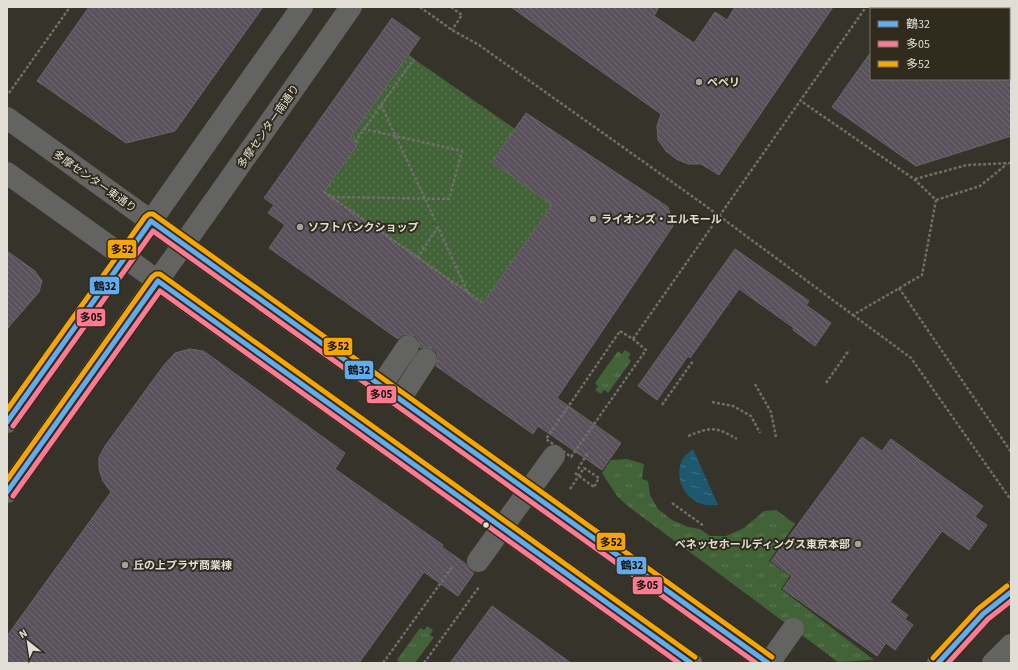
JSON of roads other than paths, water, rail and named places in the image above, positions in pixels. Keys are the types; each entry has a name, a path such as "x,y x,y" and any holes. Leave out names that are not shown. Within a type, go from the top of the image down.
{"street":[{"path":"7,422 302,7"},
{"name":"多摩センター南通り","path":"158,281 351,7"},
{"name":"多摩センター東通り","path":"7,118 769,663"},
{"path":"7,173 691,663"},
{"path":"7,492 158,281"},
{"path":"381,386 408,346"},
{"path":"400,399 426,359"},
{"path":"478,561 554,456"},
{"path":"938,663 983,614 1011,592"},
{"path":"769,663 793,629"},
{"path":"993,663 1011,645"}],"water":[{"path":"693,449 718,505 706,505 696,501 690,497 682,486 679,474 682,460"}],"place":[{"name":"ペペリ","path":"699,82"},
{"name":"ライオンズ・エルモール","path":"593,219"},
{"name":"ソフトバンクショップ","path":"300,227"},
{"name":"ベネッセホールディングス東京本部","path":"858,544"},
{"name":"丘の上プラザ商業棟","path":"125,565"}]}
